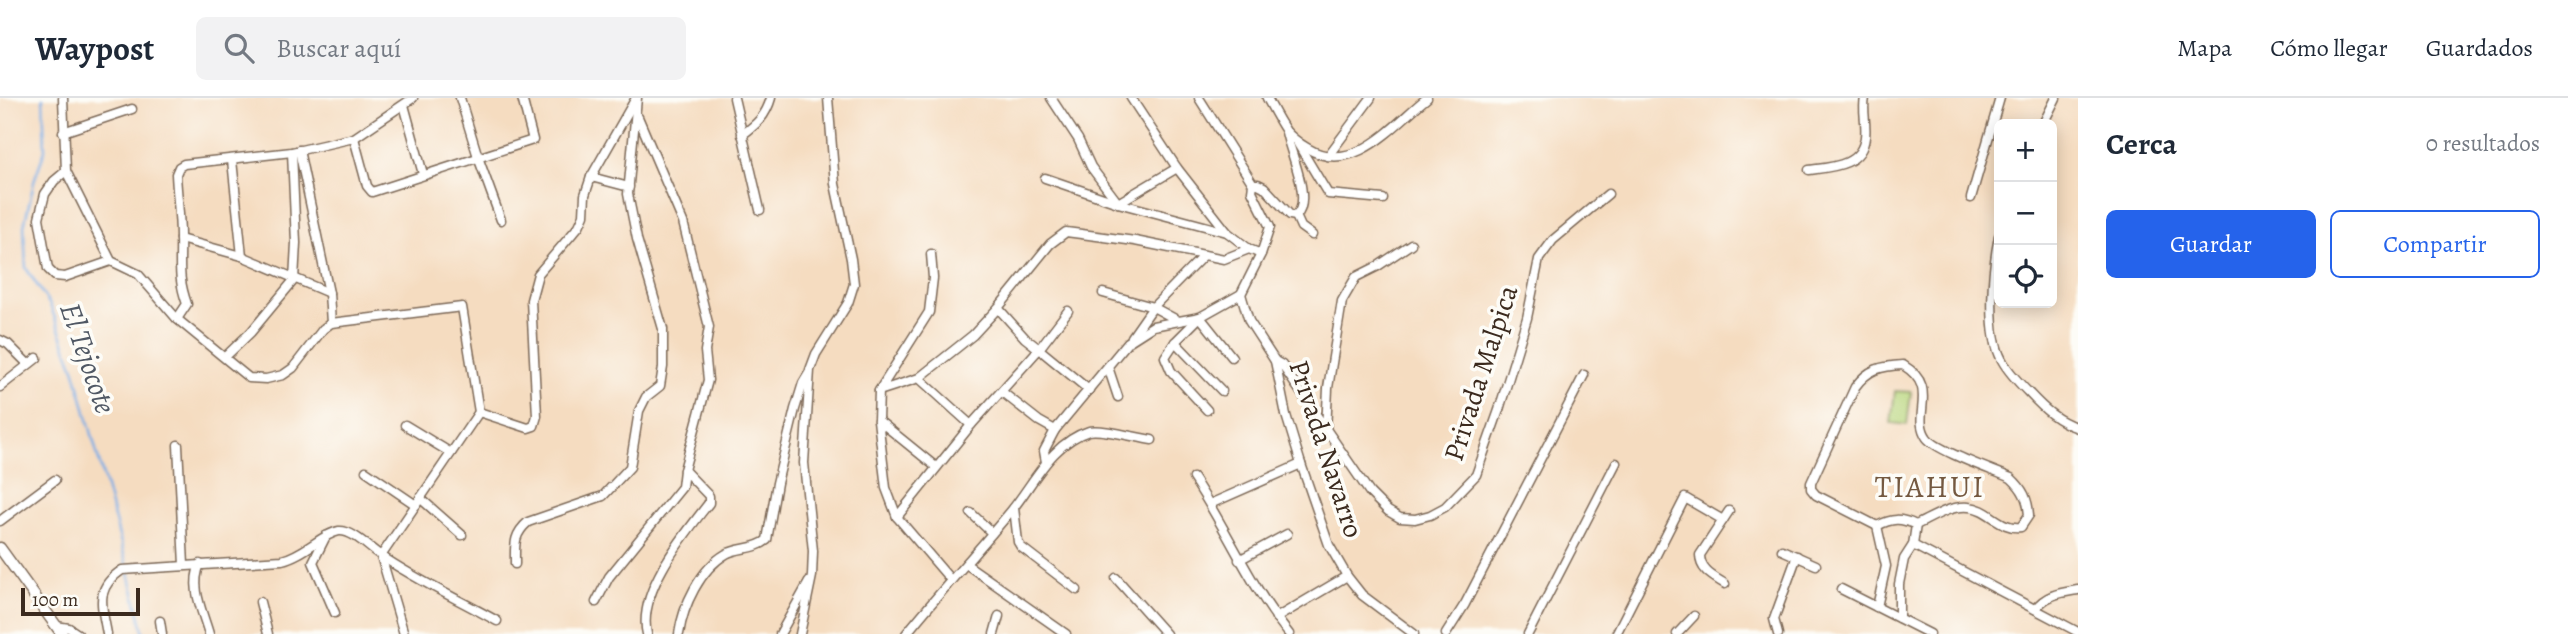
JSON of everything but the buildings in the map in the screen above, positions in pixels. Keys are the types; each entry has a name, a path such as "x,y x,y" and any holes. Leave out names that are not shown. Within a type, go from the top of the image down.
{"main road":[{"path":"0,548 59,630"}],"street":[{"path":"63,98 66,171 111,261 138,275 177,319 249,378 266,379 283,375 293,368 323,329 331,323 462,307 479,412 381,556"},
{"path":"177,319 187,303 180,285 178,264 180,239 177,170 184,164 296,151 354,138 414,98"},
{"path":"460,98 478,157 502,220"},
{"path":"354,138 367,186 372,191 533,140 522,98"},
{"path":"515,564 514,540 518,530 528,522 603,496 629,467 639,411 646,397 660,386 663,330 637,239 628,194 637,98"},
{"path":"479,412 528,428 534,426 537,416 531,300 538,274 579,226 584,215 584,195 592,177 637,98"},
{"path":"734,98 760,210"},
{"path":"742,135 760,123 771,98"},
{"path":"679,634 689,599 711,567 725,555 762,545 767,540 777,483 803,383 816,354 848,303 854,284 835,184 828,98"},
{"path":"1051,98 1078,139 1091,167 1118,203"},
{"path":"1131,98 1177,168 1227,232 1249,249 1261,254"},
{"path":"1199,98 1253,184 1252,191 1270,227 1261,254 1241,294 1200,317 1175,342 1165,357 1171,371 1207,410"},
{"path":"1267,98 1286,131 1301,193 1301,211 1296,216"},
{"path":"1328,156 1371,98"},
{"path":"1286,131 1314,152 1328,156 1347,155 1366,149 1427,98"},
{"path":"1809,170 1840,166 1854,159 1862,149 1866,136 1863,107 1865,98"},
{"path":"1971,198 2000,98"},
{"path":"2046,119 2056,98"},
{"path":"404,105 423,174"},
{"path":"63,132 132,110"},
{"path":"596,601 609,577 682,487 708,380 705,351 709,327 683,222 637,114"},
{"path":"1297,141 1328,194 1384,199"},
{"path":"225,357 251,332 294,280 296,151"},
{"path":"296,151 329,293 331,323"},
{"path":"232,160 242,256"},
{"path":"1118,203 1177,168"},
{"path":"66,171 54,181 45,194 39,218 48,269 55,276 65,277 111,261"},
{"path":"592,177 629,187"},
{"path":"1045,178 1118,203 1227,232"},
{"path":"1253,184 1264,187 1290,215 1296,216"},
{"name":"Privada Malpica","path":"1275,361 1282,365 1370,493 1388,511 1400,518 1415,519 1430,515 1445,507 1476,475 1527,318 1539,259 1553,240 1608,194"},
{"path":"1296,216 1301,227 1312,235"},
{"path":"879,391 919,378 973,335 1050,244 1066,232 1224,259 1249,249"},
{"path":"180,239 242,256 329,293"},
{"path":"1326,432 1328,388 1342,300 1356,277 1411,244"},
{"path":"1998,245 1993,326 2001,360 2047,413 2078,428"},
{"path":"931,254 933,278 929,312 879,391 878,420 886,488 897,517 950,579"},
{"path":"1046,462 1044,451 1055,430 1128,342 1153,307 1203,254"},
{"path":"1103,293 1153,307 1177,320"},
{"name":"Privada Navarro","path":"1241,294 1249,321 1275,361 1286,415 1329,545 1362,595 1414,634"},
{"path":"998,308 1024,338 1089,390"},
{"path":"897,517 971,425 1069,312"},
{"path":"1128,342 1153,326 1200,317"},
{"path":"1200,317 1232,357"},
{"path":"0,340 8,344 27,364"},
{"path":"1175,342 1222,391"},
{"path":"0,387 37,358"},
{"path":"1903,365 1912,370 1922,386 1923,429 1927,438 1940,448 2011,478 2024,493 2029,515 2026,522 2016,528 2003,525 1984,511 1959,507 1916,525 1902,518 1877,526 1816,495 1811,489 1811,483 1855,387 1863,376 1885,366 1903,365"},
{"path":"1108,367 1118,397"},
{"path":"800,634 812,576 813,551 804,463 810,370"},
{"path":"1446,634 1465,604 1584,375"},
{"path":"919,378 971,425"},
{"path":"1002,392 1055,430"},
{"path":"878,420 936,467"},
{"path":"405,425 451,453"},
{"path":"906,634 950,579 1014,508 1046,462 1072,439 1091,430 1152,440"},
{"path":"178,446 184,565"},
{"path":"1528,634 1616,463"},
{"path":"1210,504 1301,464"},
{"path":"646,634 647,600 667,562 709,503 709,496 684,470"},
{"path":"366,471 418,502 462,536"},
{"path":"1193,478 1210,504 1238,559 1289,634"},
{"path":"0,522 55,480"},
{"path":"1616,634 1685,498 1723,520"},
{"path":"1014,508 1021,547 1077,590"},
{"path":"1725,584 1708,573 1700,563 1700,555 1729,511"},
{"path":"971,513 992,533"},
{"path":"1899,618 1899,584 1904,559 1913,545 1916,525"},
{"path":"1877,526 1886,566 1877,607"},
{"path":"107,634 101,600 103,589 110,579 123,570 282,560 296,557 326,536 340,531 350,534 381,556 496,621"},
{"path":"1238,559 1287,534"},
{"path":"326,536 313,562 335,613"},
{"path":"1913,545 2078,632"},
{"path":"1782,550 1816,565"},
{"path":"381,556 404,634"},
{"path":"1778,634 1774,618 1797,556"},
{"path":"200,564 195,584 209,634"},
{"path":"966,564 1066,634"},
{"path":"780,634 812,576"},
{"path":"1276,618 1347,576"},
{"path":"1116,578 1166,634"},
{"path":"1841,589 1930,634"},
{"path":"2035,609 2054,593 2078,590"},
{"path":"260,602 268,634"},
{"path":"993,634 999,616"},
{"path":"1678,634 1694,616"},
{"path":"160,621 162,634"},
{"path":"59,630 69,628 78,634"}],"green space":[{"path":"1895,391 1911,392 1907,425 1891,423"}],"waterway":[{"name":"El Tejocote","path":"43,98 45,150 35,178 24,226 26,268 50,305 75,371 127,566"},
{"name":"El Tejocote","path":"129,573 144,634"}],"district":[{"name":"TIAHUI","path":"1930,487"}]}
